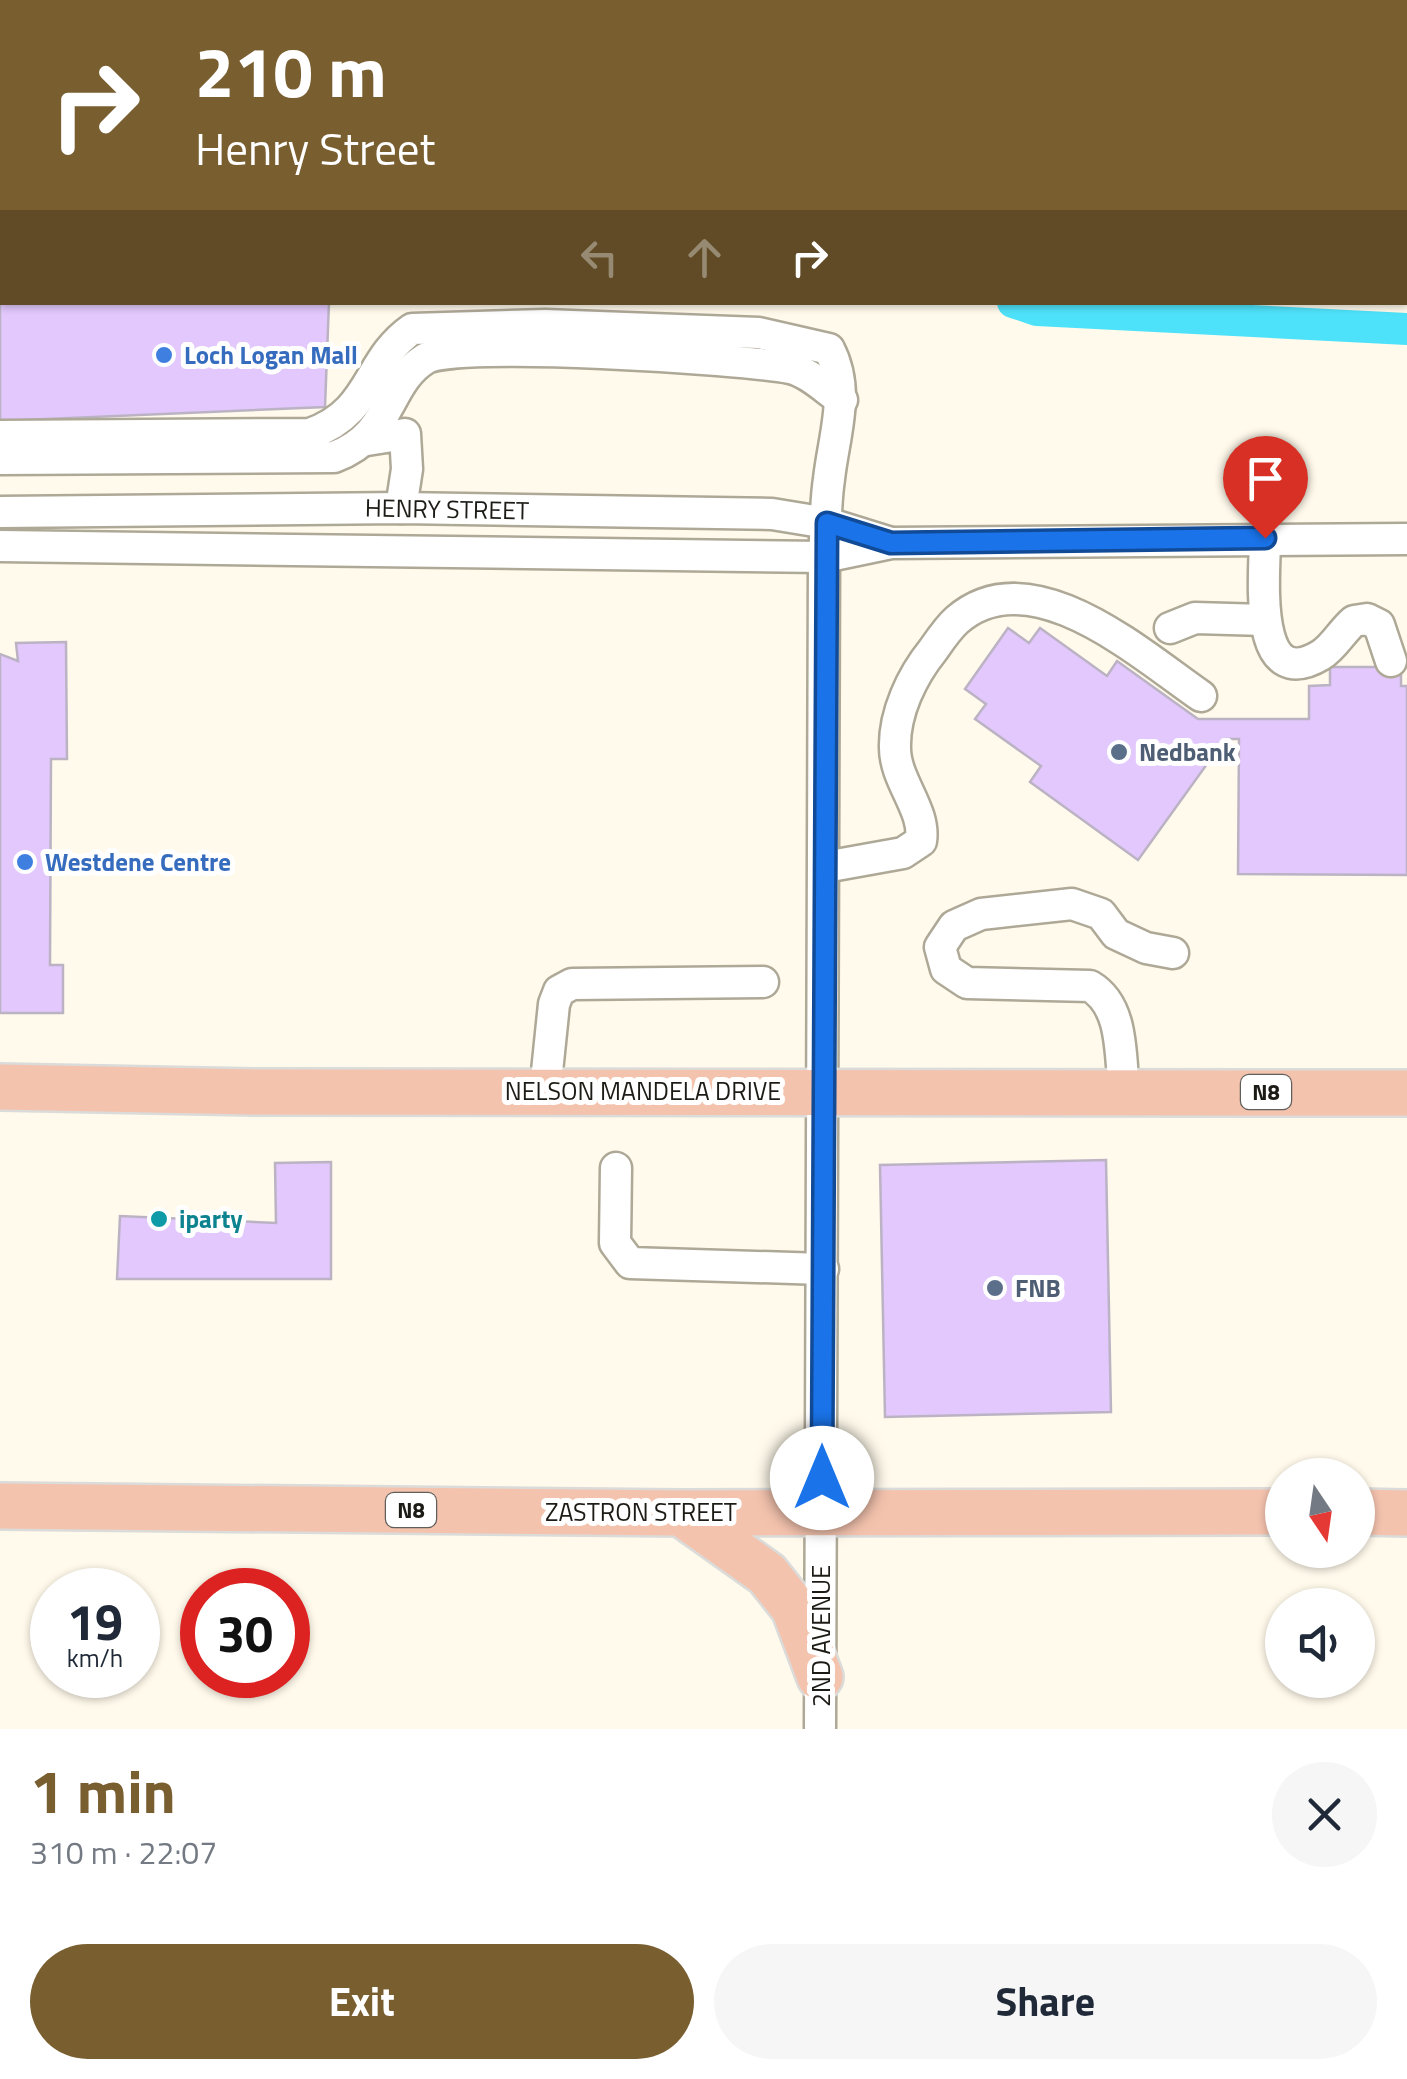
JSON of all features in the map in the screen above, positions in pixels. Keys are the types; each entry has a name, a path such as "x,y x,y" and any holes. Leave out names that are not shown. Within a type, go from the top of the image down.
{"highway":[{"name":"NELSON MANDELA DRIVE","path":"0,1087 1407,1093"},
{"name":"ZASTRON STREET","path":"0,1506 681,1513 1265,1512"},
{"path":"1375,1512 1407,1513"},
{"path":"681,1513 767,1574 794,1608 820,1676"}],"street":[{"path":"0,436 310,434 337,424 367,390 401,337 412,329 443,326 759,333 829,349 839,369 842,400"},
{"path":"367,440 407,392 424,360 447,352 549,350 792,368 842,400"},
{"name":"2ND AVENUE","path":"820,1729 824,558 828,484 842,400"},
{"path":"0,458 334,457 367,440 405,434 400,508"},
{"name":"HENRY STREET","path":"0,512 400,508 772,514 827,523 891,543"},
{"path":"1265,538 1265,620 1269,642 1279,656 1294,662 1325,652 1354,621 1367,620 1379,625 1391,662"},
{"name":"HENRY STREET","path":"0,546 824,558 891,543 1407,539"},
{"path":"825,867 903,853 920,841 923,827 899,776 895,749 898,717 919,668 956,620 973,610 998,602 1051,601 1086,618 1200,696"},
{"path":"1170,628 1195,618 1265,620"},
{"path":"1124,1092 1115,1016 1108,996 1090,986 968,983 946,969 940,947 954,926 981,914 1072,904 1102,914 1116,934 1146,948 1173,953"},
{"path":"545,1091 560,991 572,984 763,982"},
{"path":"616,1168 615,1243 630,1263 823,1269"}],"building":[{"name":"Loch Logan Mall","path":"0,305 329,305 325,407 0,421"},
{"name":"Nedbank","path":"1008,628 1029,643 1040,628 1107,676 1117,661 1198,719 1309,719 1309,686 1330,685 1330,667 1401,667 1401,686 1407,686 1407,875 1238,874 1239,739 1225,739 1138,860 1030,782 1041,766 975,719 986,704 965,689"},
{"name":"Westdene Centre","path":"66,642 67,759 51,759 50,965 63,965 63,1013 0,1013 0,654 18,661 16,643"},
{"name":"FNB","path":"1106,1160 1111,1412 885,1417 880,1165"},
{"name":"iparty","path":"331,1162 331,1279 117,1279 120,1216 276,1223 275,1163"}],"waterway":[{"path":"1022,305 1037,310 1407,329"}],"place":[{"name":"Loch Logan Mall","path":"164,355"},
{"name":"Nedbank","path":"1119,752"},
{"name":"Westdene Centre","path":"25,862"},
{"name":"iparty","path":"159,1219"},
{"name":"FNB","path":"995,1288"}],"route":[{"path":"822,1478 827,523 891,543 1265,538"}]}
